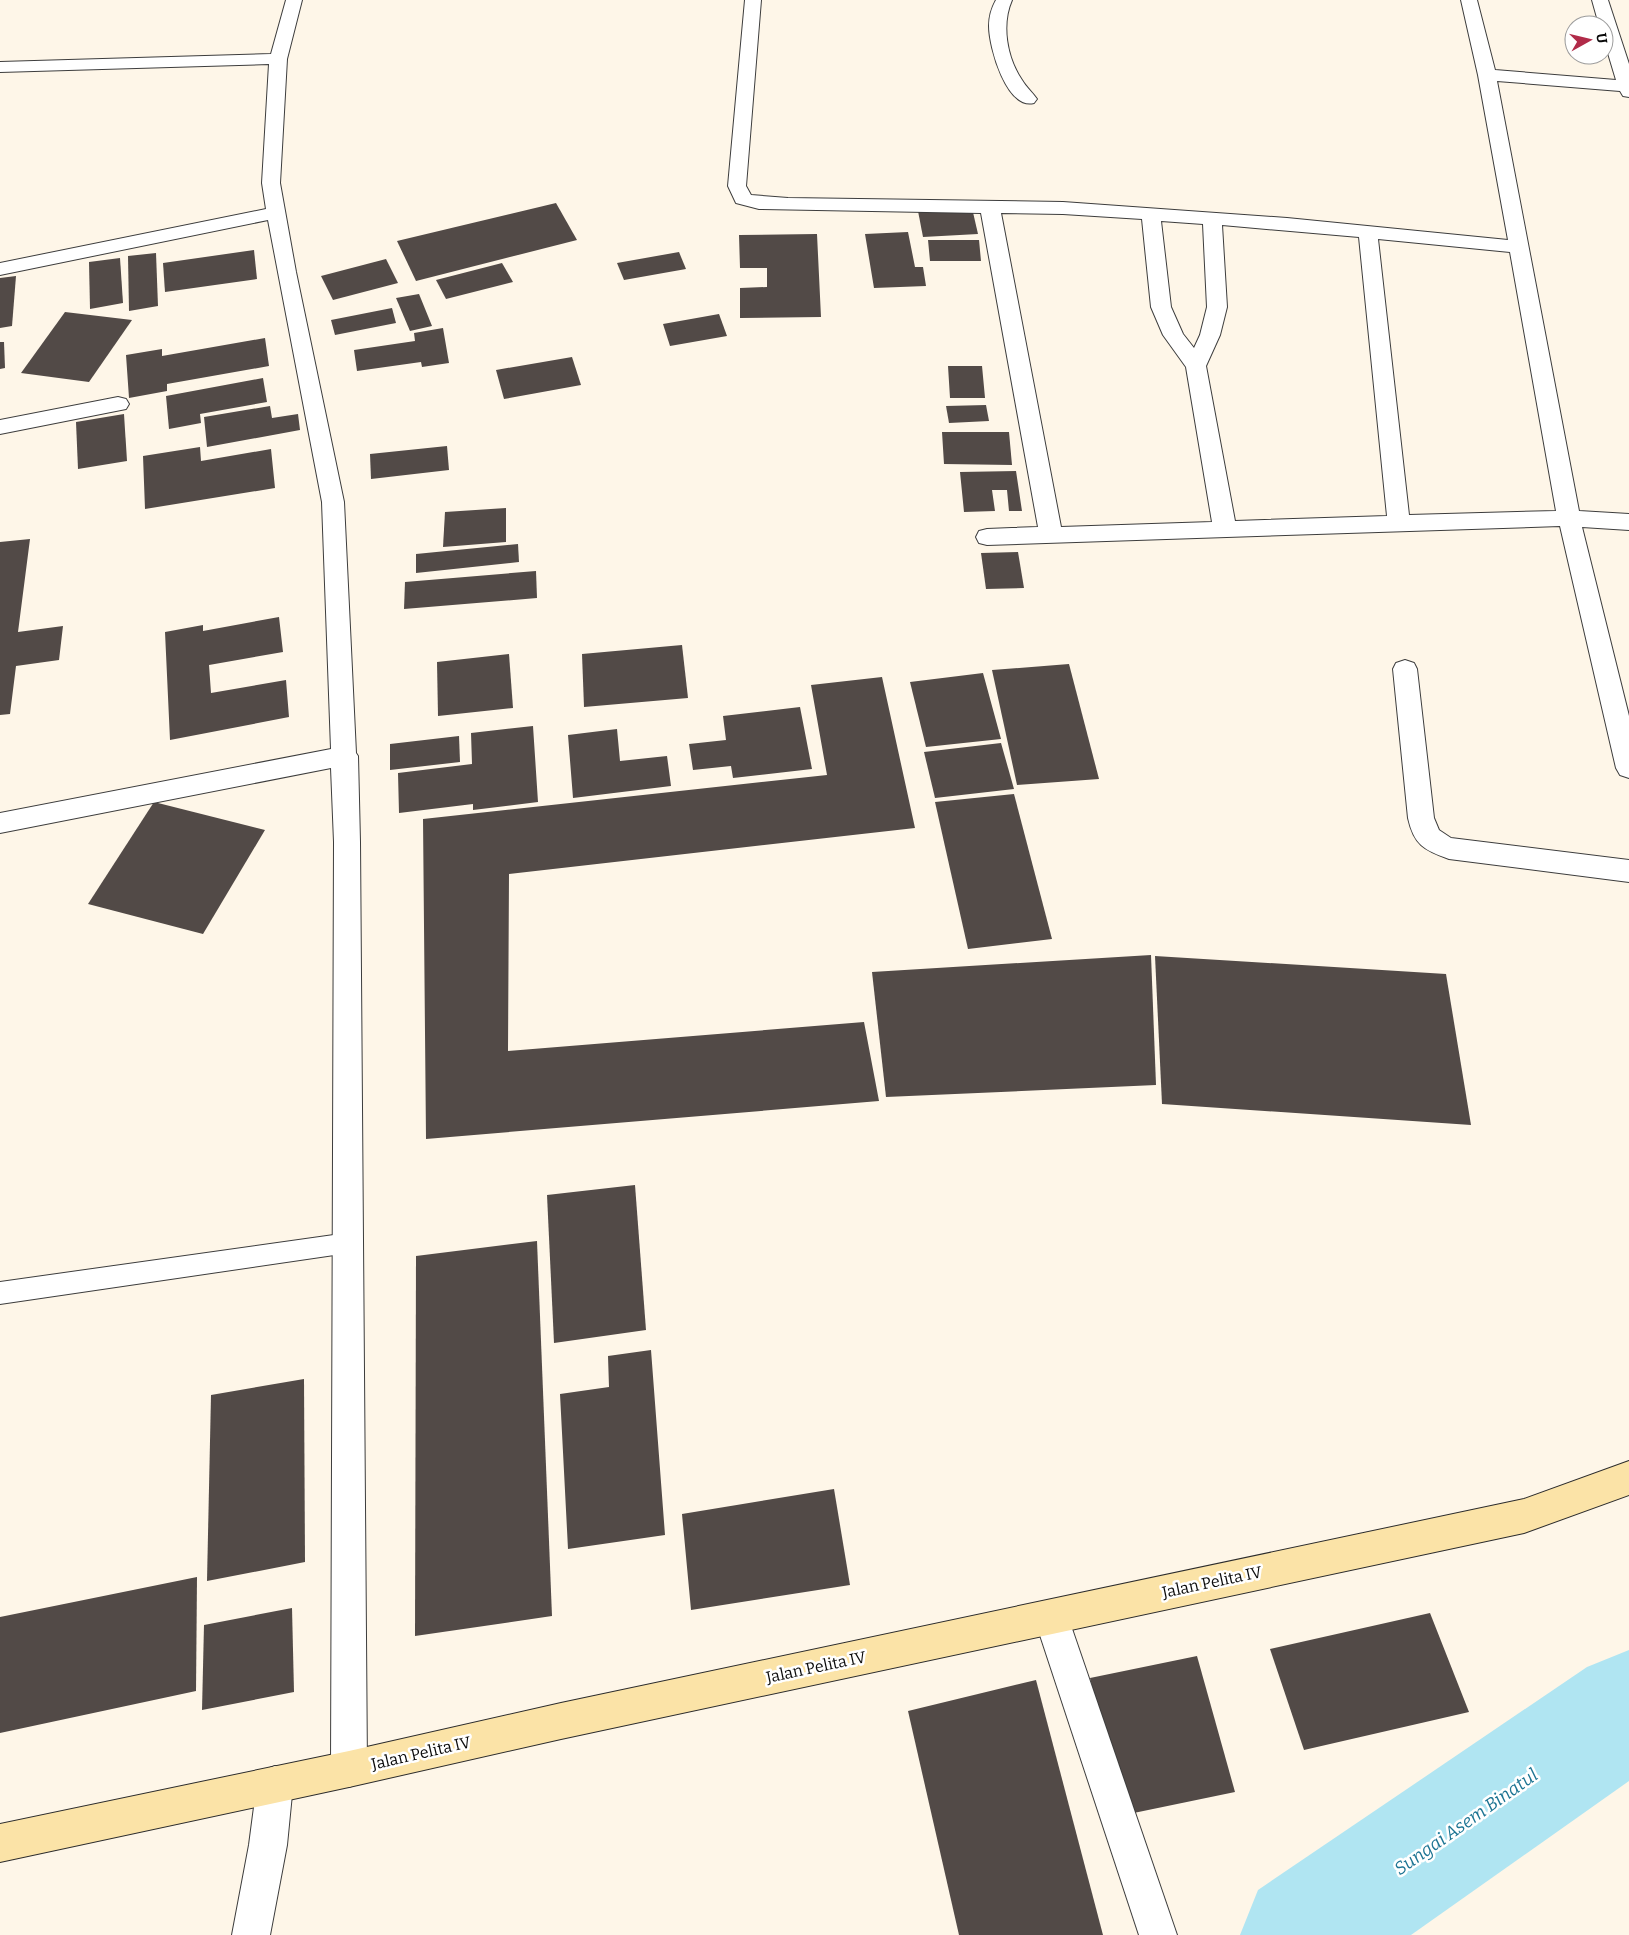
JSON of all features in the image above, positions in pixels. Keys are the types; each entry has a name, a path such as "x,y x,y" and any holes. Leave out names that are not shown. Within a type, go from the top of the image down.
{"street":[{"path":"294,0 278,59 271,183 286,272 332,502 345,756 347,842 349,1769"},
{"path":"753,0 737,186 744,199 760,203 788,204 1063,208 1368,232 1519,247"},
{"path":"1004,0 997,19 1003,58 1011,77 1028,99"},
{"path":"1469,0 1487,75 1569,518 1629,768"},
{"path":"1487,75 1628,88 1600,0"},
{"path":"0,67 278,59"},
{"path":"990,207 1051,535"},
{"path":"0,269 276,214"},
{"path":"1151,215 1161,307 1174,335 1196,366 1225,530"},
{"path":"1196,366 1210,335 1217,307 1212,219"},
{"path":"1368,232 1399,524"},
{"path":"0,428 118,404"},
{"path":"987,537 1569,518 1629,522"},
{"path":"1406,669 1421,818 1424,831 1434,842 1449,848 1629,871"},
{"path":"0,823 345,756"},
{"name":"Jalan Pelita IV","path":"0,1843 349,1769 561,1721 1524,1516 1629,1478"},
{"path":"1052,1617 1154,1923"},
{"path":"252,1935 268,1844 275,1784"}],"lane":[{"path":"0,1293 348,1243"}],"building":[{"path":"556,203 577,240 416,281 397,241"},
{"path":"972,208 978,234 923,237 918,211"},
{"path":"908,232 915,267 923,267 926,286 874,288 865,234"},
{"path":"817,234 821,317 740,318 740,288 767,287 767,268 740,268 739,235"},
{"path":"928,240 979,240 981,261 930,261"},
{"path":"254,250 257,279 165,292 163,263"},
{"path":"679,252 686,269 624,280 617,263"},
{"path":"156,253 158,306 129,311 128,256"},
{"path":"120,258 123,303 90,309 89,262"},
{"path":"386,259 398,283 333,300 321,276"},
{"path":"502,263 513,282 446,299 436,280"},
{"path":"16,276 12,326 0,328 0,278"},
{"path":"419,294 432,326 410,331 396,298"},
{"path":"392,308 396,323 335,335 331,320"},
{"path":"65,312 132,320 89,382 21,373"},
{"path":"719,314 727,336 670,346 663,324"},
{"path":"443,328 449,363 422,367 421,362 357,371 354,350 415,341 414,333"},
{"path":"265,338 269,366 167,384 167,391 129,398 126,355 162,349 162,356"},
{"path":"0,342 4,342 5,368 0,369"},
{"path":"572,357 581,385 504,399 496,370"},
{"path":"948,366 982,366 985,398 950,398"},
{"path":"263,378 267,402 200,414 201,423 169,429 166,396"},
{"path":"986,405 989,421 949,423 946,406"},
{"path":"270,406 272,418 298,414 300,430 207,447 204,417"},
{"path":"124,414 127,461 78,469 76,422"},
{"path":"942,432 1009,432 1012,465 944,464"},
{"path":"447,446 449,470 371,479 370,454"},
{"path":"200,447 201,461 271,449 275,488 145,509 143,456"},
{"path":"1016,471 1022,511 1009,511 1007,490 992,490 995,511 964,512 960,472"},
{"path":"506,508 506,542 443,547 445,512"},
{"path":"30,539 18,632 63,626 59,660 16,666 10,714 0,715 0,542"},
{"path":"518,544 519,562 416,573 416,554"},
{"path":"1018,552 1024,588 986,589 981,553"},
{"path":"536,571 537,598 404,609 405,582"},
{"path":"279,617 283,652 209,665 211,693 286,680 289,717 170,740 165,632 203,625 203,631"},
{"path":"682,645 688,698 584,707 582,654"},
{"path":"509,654 513,708 438,716 437,662"},
{"path":"1069,664 1099,779 1017,785 992,670"},
{"path":"983,673 1001,739 926,747 910,682"},
{"path":"882,677 915,828 509,874 508,1051 864,1022 879,1101 426,1139 423,819 827,775 811,685"},
{"path":"800,707 812,769 733,778 731,766 693,770 689,744 726,740 723,716"},
{"path":"533,726 538,802 473,810 473,804 399,813 398,773 472,764 471,733"},
{"path":"617,729 620,761 667,756 671,786 573,798 568,735"},
{"path":"459,736 460,762 390,770 390,744"},
{"path":"1001,743 1014,789 935,798 924,752"},
{"path":"1014,794 1052,939 968,949 935,802"},
{"path":"154,802 265,830 203,934 88,904"},
{"path":"1151,955 1156,1085 886,1097 872,972"},
{"path":"1155,956 1446,974 1471,1125 1162,1104"},
{"path":"635,1185 646,1330 554,1343 547,1195"},
{"path":"537,1241 552,1616 415,1636 416,1256"},
{"path":"651,1350 665,1535 568,1549 560,1394 609,1387 608,1356"},
{"path":"304,1379 305,1562 207,1581 211,1395"},
{"path":"834,1489 850,1585 691,1610 682,1514"},
{"path":"197,1577 196,1691 0,1733 0,1617"},
{"path":"292,1608 294,1692 202,1710 204,1625"},
{"path":"1430,1613 1469,1712 1304,1750 1270,1649"},
{"path":"1197,1656 1235,1792 1124,1815 1090,1678"},
{"path":"1036,1680 1103,1935 959,1935 908,1711"}],"waterway":[{"name":"Sungai Asem Binatul","path":"1303,1935 1629,1709"}]}
